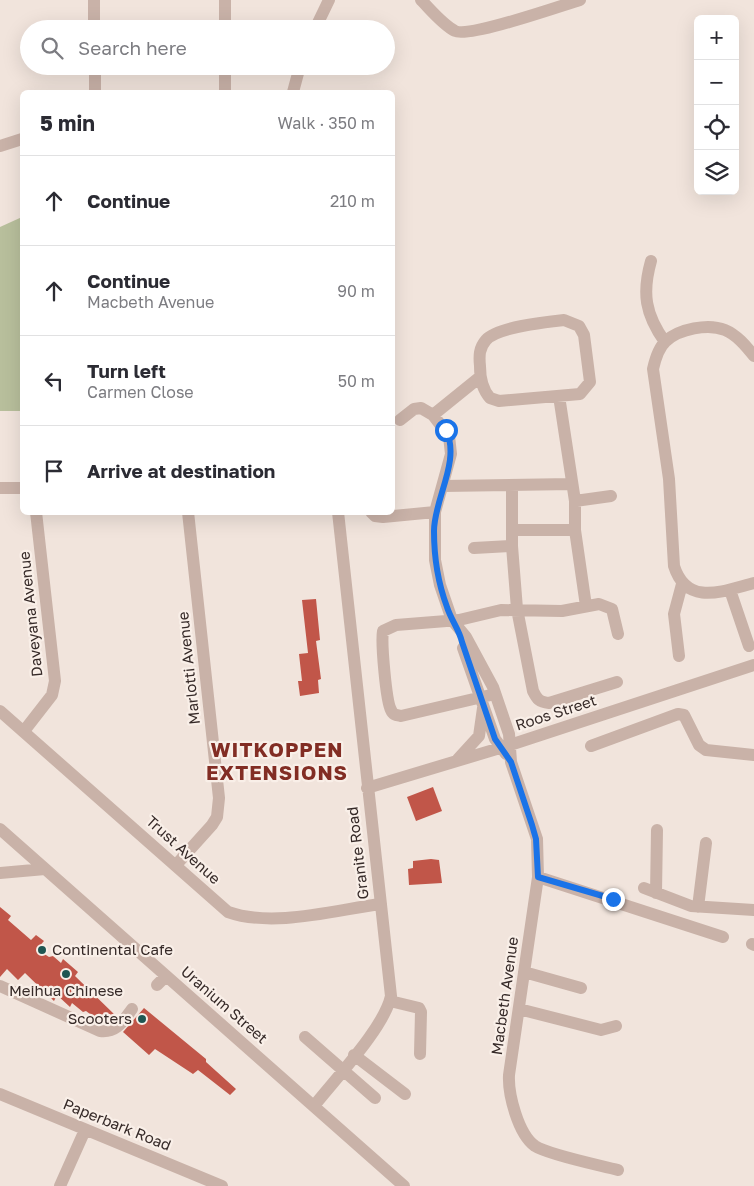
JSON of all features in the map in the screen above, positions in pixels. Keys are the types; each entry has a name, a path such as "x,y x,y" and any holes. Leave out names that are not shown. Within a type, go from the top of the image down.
{"street":[{"path":"94,0 94,20"},
{"path":"225,0 225,20"},
{"path":"319,20 329,0"},
{"path":"421,0 448,26 460,33 484,29 580,0"},
{"path":"95,75 95,90"},
{"path":"225,75 225,90"},
{"path":"294,90 298,75"},
{"path":"0,146 20,140"},
{"path":"651,261 645,288 646,303 657,331 665,342"},
{"path":"564,320 572,321 579,326 584,335 590,382 580,394 494,400 486,394 480,377 479,357 481,348 492,335 542,322 564,320"},
{"path":"754,356 730,333 716,328 705,327 690,330 665,342 656,357 654,379 668,470 674,566 682,584 690,590 699,593 730,590 754,583"},
{"path":"432,415 480,377"},
{"path":"559,396 575,501 575,530 586,606"},
{"path":"400,420 418,408 432,415 446,430 451,443 443,486 435,512 435,560 440,586 456,625 495,739 506,746"},
{"path":"443,486 572,484"},
{"path":"512,485 512,546 516,609 533,690 537,699 549,703 617,682"},
{"path":"0,488 20,488"},
{"path":"575,501 611,496"},
{"path":"374,515 383,517 435,512"},
{"name":"Daveyana Avenue","path":"24,731 52,695 55,681 36,515"},
{"name":"Marlotti Avenue","path":"176,865 212,825 217,817 219,807 188,515"},
{"name":"Granite Road","path":"314,1106 380,1023 391,996 338,515"},
{"path":"513,530 575,530"},
{"path":"474,548 512,546"},
{"path":"679,656 674,614 682,584"},
{"path":"730,590 749,646"},
{"path":"495,694 482,702 401,716 392,713 383,631 396,625 456,625 516,609 562,611 599,604 612,609 618,634"},
{"path":"456,625 466,637 495,694 506,746"},
{"name":"Roos Street","path":"367,788 506,746 754,664"},
{"path":"456,761 479,736 482,702"},
{"name":"Trust Avenue","path":"0,711 228,912 248,919 284,917 381,904"},
{"path":"591,746 678,714 684,715 699,745 706,750 754,755"},
{"name":"Macbeth Avenue","path":"506,746 536,839 538,877 508,1089 518,1118 530,1141 543,1149 618,1170"},
{"name":"Uranium Street","path":"0,829 45,868 161,981 314,1106 404,1186"},
{"path":"657,830 650,890 698,907 724,906 754,910"},
{"path":"698,907 698,892 706,844"},
{"path":"0,873 45,868"},
{"path":"538,877 724,937"},
{"path":"524,972 581,988"},
{"path":"0,986 100,1031 108,1032 117,1028 132,1009"},
{"path":"390,1001 419,1008 421,1012 420,1054"},
{"path":"519,1009 601,1030 616,1026"},
{"path":"305,1037 375,1098"},
{"path":"354,1056 405,1094"},
{"name":"Paperbark Road","path":"0,1094 222,1186"},
{"path":"60,1186 85,1130"}],"green space":[{"path":"20,218 20,411 0,411 0,227"}],"building":[{"path":"316,599 320,640 316,641 321,679 318,680 319,693 300,696 298,681 302,681 299,654 308,653 302,600"},
{"path":"433,787 442,811 416,821 407,797"},
{"path":"439,860 442,883 409,885 408,869 413,868 413,861"},
{"path":"0,907 11,916 8,920 31,940 36,935 44,941 37,949 49,957 53,956 61,963 63,959 78,972 75,976 116,1016 107,1023 101,1017 98,1020 86,1011 83,1012 72,1003 70,1007 57,995 54,1001 25,973 18,980 7,969 0,977"},
{"path":"144,1008 206,1059 206,1062 236,1089 230,1095 198,1070 193,1074 155,1049 149,1055 123,1032"}],"place":[{"name":"Continental Cafe","path":"42,950"},
{"name":"Meihua Chinese","path":"66,974"},
{"name":"Scooters","path":"142,1019"}],"district":[{"name":"WITKOPPEN EXTENSIONS","path":"277,762"}],"route":[{"path":"446,430 451,443 451,454 435,512 434,531 435,560 440,586 452,620 460,630 462,642 495,739 511,762 536,839 538,877 613,899"}]}
